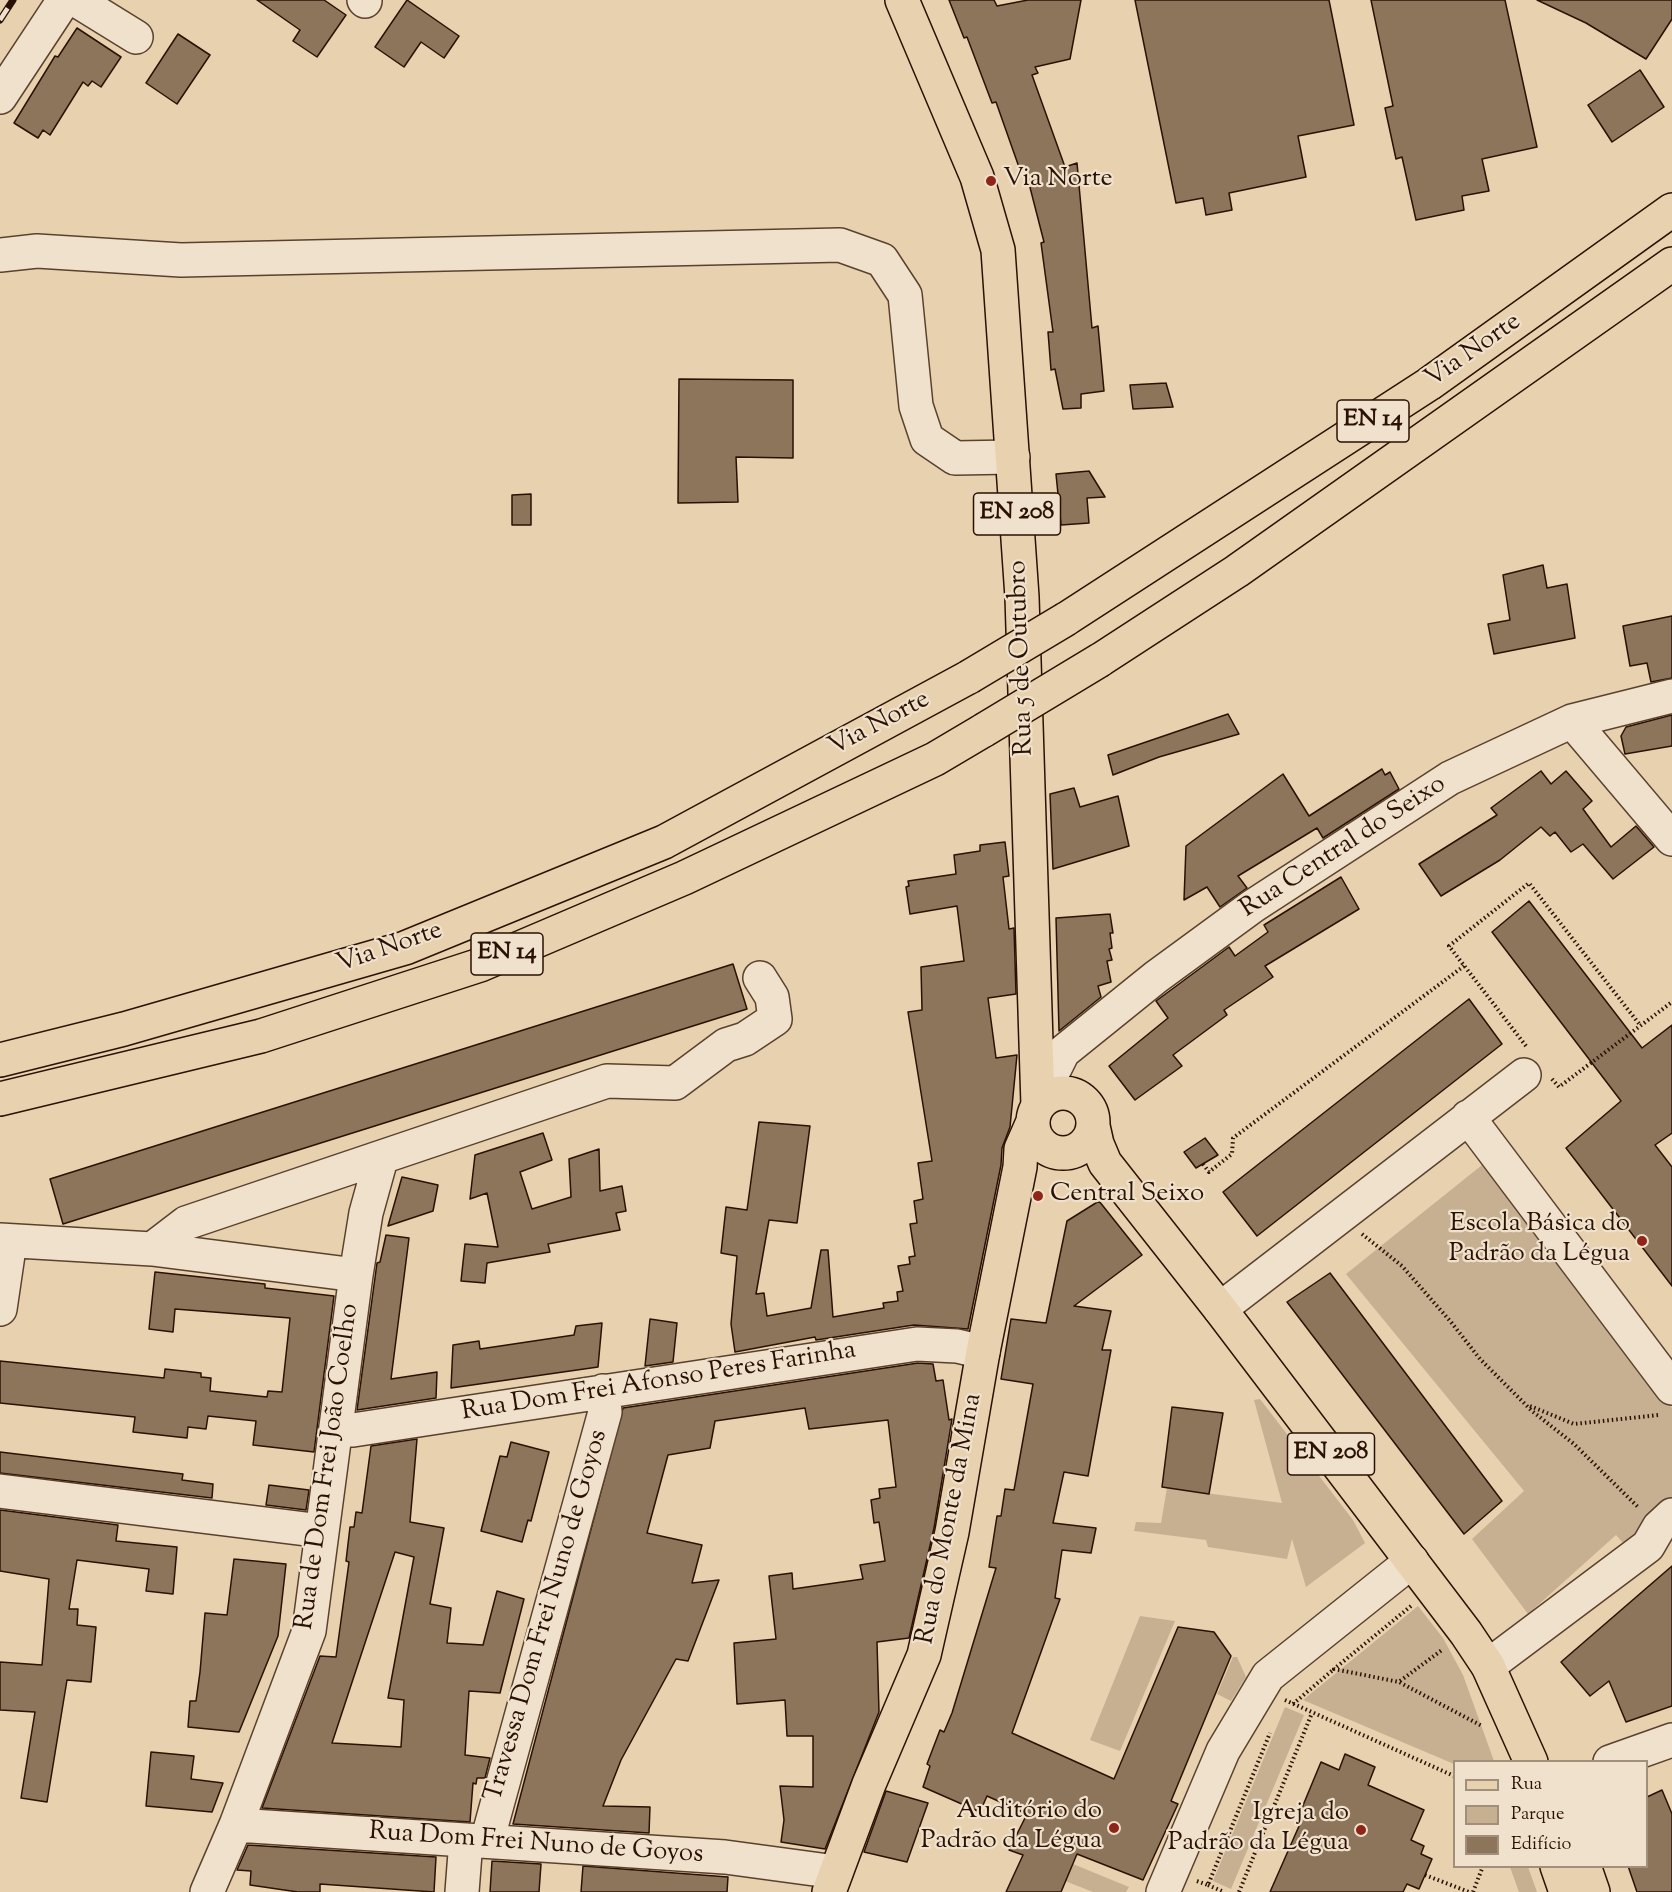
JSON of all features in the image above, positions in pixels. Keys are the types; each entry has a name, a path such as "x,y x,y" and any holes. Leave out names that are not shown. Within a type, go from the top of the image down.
{"main road":[{"name":"Rua 5 de Outubro","path":"902,0 977,177 990,214 998,250 1022,597 1045,1087"},
{"name":"Via Norte","path":"0,1060 124,1029 405,948 664,842 969,677 1066,619 1429,384 1672,210"},
{"name":"Via Norte","path":"0,1099 261,1036 480,965 684,878 935,759 1100,660 1237,571 1672,264"},
{"name":"EN 208","path":"1045,1087 1084,1101 1092,1116 1096,1144 1105,1163 1220,1309 1412,1561 1488,1666 1531,1760"},
{"path":"1045,1087 1040,1143 1063,1154 1086,1155 1105,1163"},
{"name":"Rua do Monte da Mina","path":"833,1882 869,1784 924,1655 952,1532 1024,1137 1045,1087"},
{"path":"1020,1167 1063,1154 1086,1144 1093,1126"},
{"path":"1558,1868 1566,1892"},
{"path":"1585,1868 1593,1892"}],"street":[{"path":"0,97 64,0"},
{"path":"75,0 136,37"},
{"path":"0,255 36,251 181,260 840,245 882,260 905,295 916,406 927,439 955,459 1013,457"},
{"name":"Rua Central do Seixo","path":"1045,1087 1063,1052 1156,977 1253,906 1450,778 1572,721 1672,696"},
{"path":"1572,721 1672,839"},
{"path":"152,1249 186,1223 269,1193 381,1159 607,1081 675,1083 726,1046 745,1039 774,1019 772,997 760,978"},
{"path":"1220,1309 1531,1069"},
{"path":"1468,1117 1666,1401"},
{"name":"Rua de Dom Frei João Coelho","path":"207,1892 236,1825 309,1631 356,1275 366,1213 381,1159"},
{"path":"0,1309 5,1240 152,1249 356,1275"},
{"name":"Rua Dom Frei Afonso Peres Farinha","path":"336,1428 353,1430 917,1344 957,1346 983,1352"},
{"name":"Travessa Dom Frei Nuno de Goyos","path":"462,1892 605,1412 603,1391"},
{"path":"0,1491 322,1531"},
{"path":"1488,1666 1648,1546 1666,1521"},
{"path":"1177,1885 1223,1751 1268,1677 1412,1561"},
{"path":"1613,1760 1672,1740"},
{"name":"Rua Dom Frei Nuno de Goyos","path":"236,1825 726,1857 833,1882"}],"path":[{"path":"1640,1025 1529,883 1449,946 1531,1069 1559,1087 1672,1002"},
{"path":"1203,1164 1209,1172 1232,1154 1233,1137 1464,966"},
{"path":"1341,1216 1402,1266 1480,1359 1523,1401 1666,1521"},
{"path":"1523,1401 1539,1412 1574,1424 1666,1401"},
{"path":"1412,1606 1293,1704 1453,1775"},
{"path":"1399,1682 1443,1649"},
{"path":"1334,1669 1399,1682 1484,1727"},
{"path":"1239,1892 1312,1713"},
{"path":"1208,1885 1273,1726"},
{"path":"1425,1875 1471,1892 1482,1868"},
{"path":"1177,1885 1208,1885 1224,1892"}],"green space":[{"path":"1482,1165 1672,1408 1672,1497 1624,1544 1616,1535 1528,1614 1472,1539 1524,1491 1346,1274"},
{"path":"1260,1399 1353,1520 1365,1543 1306,1587 1292,1539 1287,1559 1208,1547 1206,1540 1134,1531 1136,1522 1161,1523 1167,1488 1282,1503 1254,1400"},
{"path":"1418,1606 1443,1638 1463,1675 1494,1760 1453,1760 1453,1764 1303,1700"},
{"path":"1140,1616 1175,1621 1120,1751 1090,1740"},
{"path":"1233,1657 1237,1657 1246,1677 1231,1701 1217,1694"},
{"path":"1285,1707 1304,1715 1231,1889 1213,1881"},
{"path":"1073,1864 1129,1887 1126,1892 1093,1892 1065,1881"},
{"path":"1510,1868 1528,1868 1537,1892 1519,1892"}],"building":[{"path":"257,0 324,0 346,15 317,57 293,41 300,30"},
{"path":"407,0 459,36 444,58 421,42 404,67 375,47"},
{"path":"949,0 994,0 997,6 1028,0 1081,0 1070,59 1035,67 1038,73 1032,75 1065,167 1077,163 1092,328 1098,326 1104,391 1081,394 1081,408 1063,409 1055,369 1051,370 1048,332 1053,332 1041,243 1044,242 1025,168 1020,170 996,102 992,103 967,37 964,38"},
{"path":"1135,0 1329,0 1354,125 1298,136 1306,177 1229,193 1232,210 1206,215 1203,198 1176,203"},
{"path":"1371,0 1505,0 1537,147 1482,159 1489,191 1462,196 1464,210 1416,220 1402,157 1396,159 1385,108 1393,106"},
{"path":"1537,0 1672,0 1672,19 1646,59 1586,23"},
{"path":"77,28 121,57 101,87 92,81 88,86 83,82 50,135 43,130 38,138 14,123 55,56 58,57"},
{"path":"178,34 210,55 177,104 146,83"},
{"path":"1640,70 1664,107 1612,142 1588,105"},
{"path":"679,379 793,380 793,458 736,457 738,502 678,503"},
{"path":"1166,383 1173,407 1133,409 1130,385"},
{"path":"1089,471 1105,497 1087,498 1089,523 1061,525 1056,474"},
{"path":"531,494 531,525 512,525 512,495"},
{"path":"1543,565 1547,588 1567,584 1575,638 1494,654 1488,624 1510,620 1503,575"},
{"path":"1672,616 1672,678 1651,682 1647,663 1630,666 1623,626"},
{"path":"1228,714 1239,734 1159,757 1113,775 1108,755"},
{"path":"1672,715 1672,746 1625,754 1621,736 1626,727"},
{"path":"1382,769 1385,775 1390,772 1399,789 1323,838 1317,828 1238,876 1247,888 1220,907 1207,887 1184,900 1186,846 1283,774 1309,816"},
{"path":"1541,771 1551,784 1566,771 1592,801 1583,809 1611,847 1636,826 1654,847 1613,879 1583,844 1571,852 1555,832 1550,836 1541,827 1500,860 1441,896 1419,864 1497,815 1491,808"},
{"path":"1074,788 1080,807 1118,796 1129,846 1053,869 1050,794"},
{"path":"1005,842 1009,876 1003,877 1009,929 1014,928 1016,994 988,998 996,1058 1017,1055 1010,1127 1002,1148 1001,1165 968,1329 914,1325 816,1340 815,1337 735,1352 731,1324 737,1256 721,1253 726,1207 747,1210 759,1122 810,1126 797,1223 769,1220 756,1294 764,1293 767,1316 811,1308 821,1250 828,1250 833,1317 884,1308 883,1303 898,1301 897,1292 903,1291 898,1266 910,1264 909,1257 915,1256 910,1224 917,1223 914,1201 923,1199 918,1163 932,1161 908,1012 922,1010 921,967 964,961 957,906 910,914 906,887 909,886 908,881 956,874 954,855 980,851 980,845"},
{"path":"1341,877 1359,909 1265,966 1273,977 1224,1010 1227,1015 1173,1055 1182,1066 1135,1100 1109,1066 1168,1018 1156,1001 1229,947 1235,956 1268,932 1264,925"},
{"name":"Escola Básica do Padrão da Légua","path":"1529,901 1642,1048 1672,1025 1672,1133 1655,1145 1672,1167 1672,1286 1566,1148 1621,1101 1492,932"},
{"path":"1110,914 1113,933 1110,933 1112,948 1109,949 1112,960 1107,961 1111,982 1098,986 1101,997 1059,1031 1056,918"},
{"path":"733,964 747,1009 63,1224 50,1179"},
{"path":"1469,999 1502,1044 1257,1236 1223,1192"},
{"path":"543,1133 552,1160 520,1172 532,1209 571,1197 569,1159 599,1149 600,1191 622,1186 626,1211 616,1213 620,1230 548,1244 550,1252 487,1263 485,1283 461,1281 465,1244 498,1247 487,1193 470,1199 475,1155"},
{"path":"1205,1138 1218,1155 1196,1168 1184,1152"},
{"path":"402,1177 438,1185 433,1211 388,1226"},
{"path":"1099,1201 1142,1255 1074,1306 1111,1311 1102,1350 1111,1350 1088,1476 1064,1472 1053,1523 1096,1528 1091,1553 1062,1550 1055,1598 1060,1599 1012,1733 1114,1779 1178,1627 1214,1632 1231,1656 1171,1801 1178,1804 1143,1880 1077,1854 1061,1892 1006,1892 1023,1855 1009,1850 1027,1814 987,1796 980,1812 923,1787 930,1766 927,1764 940,1730 944,1732 952,1713 996,1568 989,1567 997,1516 1001,1516 1005,1489 1014,1490 1033,1384 1001,1379 1011,1319 1046,1323 1067,1221"},
{"path":"386,1235 409,1238 391,1379 437,1372 436,1398 357,1410 377,1263 380,1262"},
{"path":"155,1272 265,1284 265,1288 334,1296 314,1452 253,1445 256,1421 208,1416 206,1429 188,1427 187,1438 133,1432 135,1417 0,1403 0,1361 164,1378 165,1369 201,1373 201,1377 211,1378 210,1391 267,1397 268,1391 282,1392 290,1318 175,1309 173,1332 149,1329"},
{"path":"1330,1273 1502,1501 1464,1534 1287,1302"},
{"path":"650,1319 677,1323 673,1362 645,1366"},
{"path":"602,1323 598,1367 451,1388 453,1345 479,1341 480,1349 574,1335 576,1326"},
{"path":"918,1363 933,1364 936,1381 943,1380 949,1420 952,1419 934,1528 909,1638 877,1642 879,1712 825,1849 781,1842 784,1820 780,1786 813,1787 813,1736 787,1736 785,1700 737,1704 734,1643 776,1639 769,1576 792,1573 793,1589 863,1579 860,1565 885,1561 879,1522 874,1523 871,1500 880,1498 879,1489 896,1487 888,1420 809,1429 805,1408 715,1421 710,1448 668,1455 647,1533 702,1545 692,1583 719,1580 688,1661 676,1659 621,1760 603,1806 650,1807 649,1833 513,1824 623,1408"},
{"path":"1172,1407 1223,1413 1209,1494 1162,1487"},
{"path":"417,1439 410,1522 444,1528 430,1604 451,1608 447,1643 483,1645 497,1591 524,1599 500,1693 469,1691 465,1755 490,1758 485,1778 477,1778 476,1784 473,1783 470,1822 262,1808 320,1656 336,1657 349,1562 346,1561 350,1527 354,1527 356,1512 362,1513 371,1446","holes":["395,1552 414,1557 388,1698 404,1700 401,1747 332,1743"]},
{"path":"511,1442 549,1452 531,1521 528,1520 522,1542 481,1531 500,1456 507,1457"},
{"path":"0,1452 183,1474 182,1480 213,1484 212,1498 0,1473"},
{"path":"269,1485 309,1490 306,1510 266,1505"},
{"path":"0,1510 118,1525 116,1541 177,1547 173,1594 146,1591 149,1569 77,1560 69,1609 78,1609 77,1625 96,1627 91,1682 67,1680 47,1802 21,1798 35,1712 0,1710 0,1662 42,1665 49,1579 0,1571"},
{"path":"234,1559 286,1564 278,1636 239,1732 188,1727 190,1701 196,1701 205,1613 227,1615"},
{"path":"1672,1566 1672,1706 1626,1722 1609,1681 1590,1696 1561,1662"},
{"path":"151,1752 194,1756 191,1779 223,1783 212,1812 146,1806"},
{"name":"Igreja do Padrão da Légua","path":"1345,1754 1375,1767 1368,1785 1424,1810 1411,1840 1424,1846 1421,1854 1432,1859 1419,1889 1407,1884 1403,1892 1270,1892 1303,1817 1299,1815 1321,1762 1339,1770"},
{"path":"1662,1790 1672,1814 1672,1892 1637,1892 1629,1868 1648,1868 1648,1797"},
{"path":"886,1791 928,1803 907,1862 864,1852"},
{"path":"248,1845 436,1857 434,1892 320,1884 320,1892 298,1892 250,1885 251,1871 237,1870"},
{"path":"492,1861 541,1864 539,1892 490,1892"},
{"path":"583,1866 728,1877 727,1892 581,1892"}],"railway":[{"path":"0,20 13,0"}],"place":[{"name":"Via Norte","path":"991,181"},
{"name":"Central Seixo","path":"1038,1196"},
{"name":"Escola Básica do Padrão da Légua","path":"1642,1241"},
{"name":"Auditório do Padrão da Légua","path":"1114,1828"},
{"name":"Igreja do Padrão da Légua","path":"1361,1830"}]}
